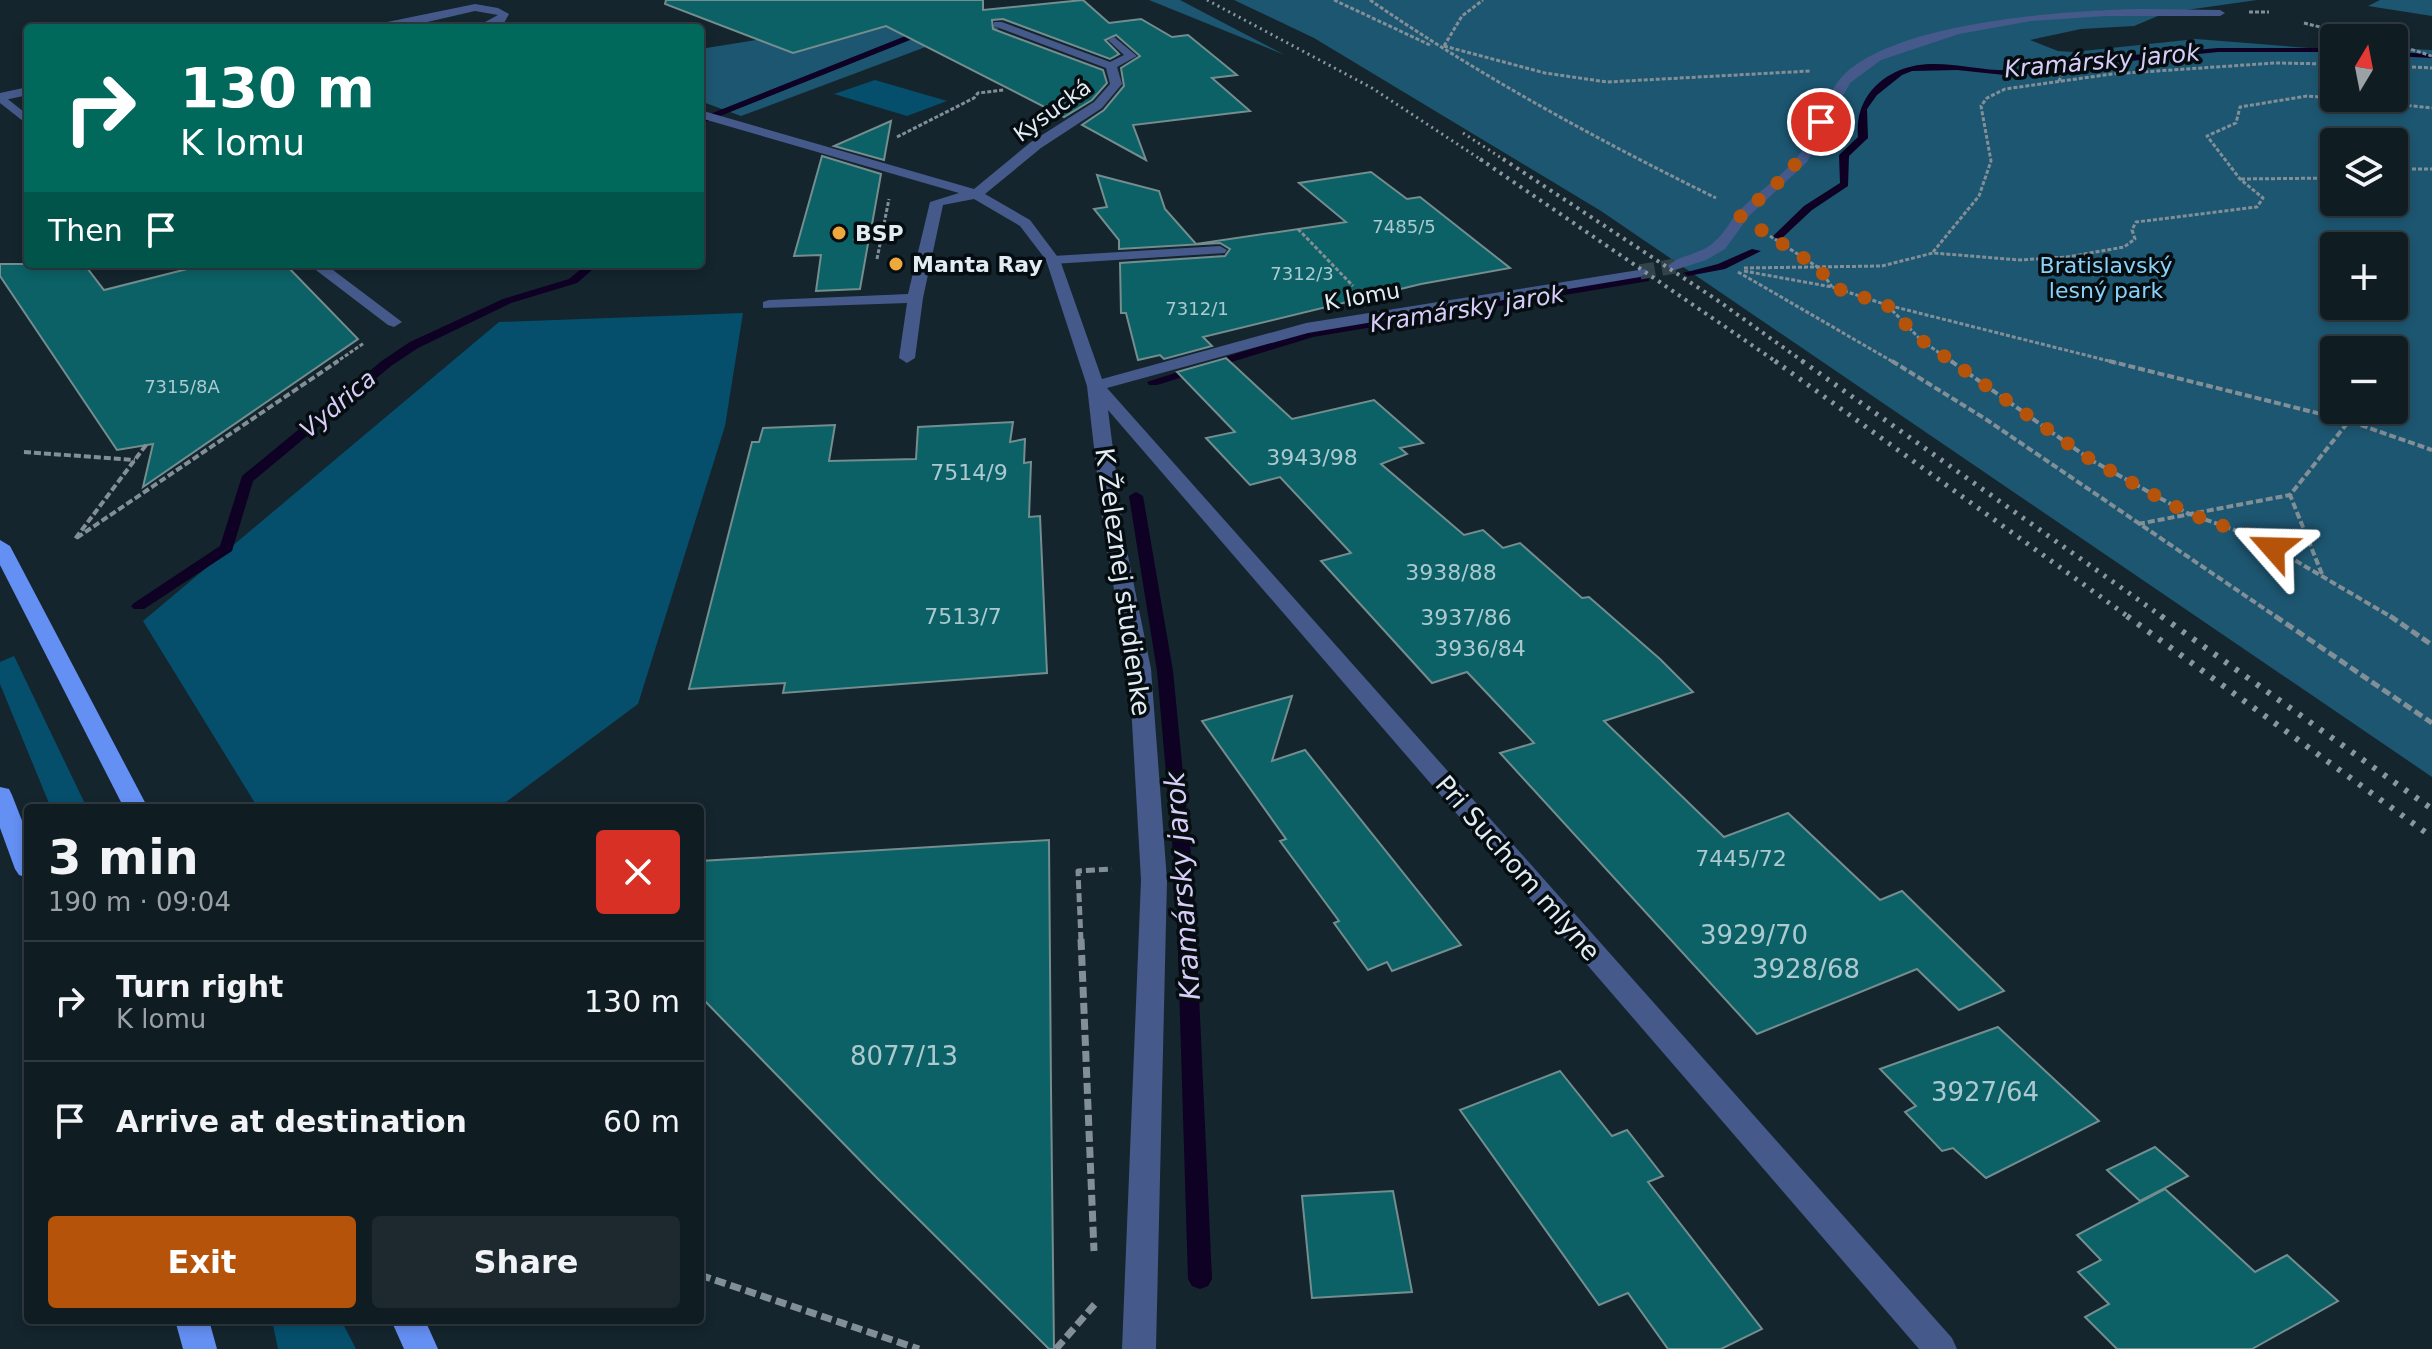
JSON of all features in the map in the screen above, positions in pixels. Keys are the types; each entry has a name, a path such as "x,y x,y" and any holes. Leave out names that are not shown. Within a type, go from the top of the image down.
{"main road":[{"path":"0,546 134,804"},
{"path":"0,795 24,858"},
{"path":"193,1324 200,1349"},
{"path":"410,1324 421,1349"}],"street":[{"path":"486,9 501,0"},
{"path":"426,23 445,12 486,9 504,14 498,24"},
{"path":"1675,266 1712,252 1731,235 1740,216 1789,175 1809,149 1835,93 1853,73 1871,61 1908,45 1994,22 2085,12 2220,13"},
{"name":"Kysucká","path":"976,194 1036,145 1098,105 1116,84 1111,66 998,24"},
{"path":"1111,66 1131,56 1114,40"},
{"path":"0,97 24,92"},
{"path":"0,97 24,118"},
{"name":"K Železnej studienke","path":"704,115 976,194 1025,223 1053,260 1096,386 1114,536 1140,669 1154,867 1139,1349"},
{"path":"907,358 915,298 937,202 976,194"},
{"path":"1053,260 1220,250"},
{"path":"320,268 394,322"},
{"name":"K lomu","path":"1096,386 1306,328 1640,272"},
{"path":"769,305 915,298"},
{"name":"Pri Suchom mlyne","path":"1096,386 1940,1349"}],"path":[{"path":"1334,0 1442,48 1550,74 1608,82 1695,79 1734,72 1782,69 1853,73"},
{"path":"1370,0 1560,120 1724,202 1819,268 1832,287"},
{"path":"1442,48 1462,16 1483,0"},
{"path":"2304,23 2320,27"},
{"path":"2408,48 2432,56"},
{"path":"2054,60 2061,63 2064,70 2059,81"},
{"path":"1933,253 1979,196 1991,161 1981,106 1987,98 2005,89 2236,65 2320,64"},
{"path":"2408,67 2432,68"},
{"path":"889,141 974,98 978,93 1004,90"},
{"path":"1731,268 1882,266 1933,253 2020,260 2067,257 2124,247 2135,239 2132,230 2136,222 2152,218 2234,214 2257,207 2263,198 2240,179 2207,136 2236,123 2240,107 2307,96 2320,97"},
{"path":"2408,106 2432,108"},
{"path":"2408,169 2432,169"},
{"path":"2240,179 2320,178"},
{"path":"877,259 891,186"},
{"path":"1298,229 1382,315"},
{"path":"1731,268 1832,287 1887,305 2320,414"},
{"path":"1731,268 1855,338 1984,418 2432,723"},
{"path":"1887,305 1920,339 2091,460 2187,513 2257,538 2378,608 2432,645"},
{"path":"146,445 75,539 394,322"},
{"path":"2138,524 2290,495 2347,424"},
{"path":"2358,424 2432,450"},
{"path":"24,452 135,460"},
{"path":"2290,495 2322,575"},
{"path":"1094,1254 1078,871 1154,867"},
{"path":"704,1276 919,1349"},
{"path":"1056,1349 1096,1302"}],"shaded area":[{"path":"875,80 947,101 907,116 834,94"},
{"path":"743,313 725,426 638,704 503,804 256,804 143,621 499,322"},
{"path":"14,656 85,804 49,804 0,684 0,662"},
{"path":"273,1324 343,1324 356,1349 278,1349"}],"green space":[{"path":"1149,0 1180,0 1285,55"},
{"name":"Bratislavský lesný park","path":"1234,0 2257,0 2165,13 2134,26 2081,29 2030,40 2058,51 2073,52 2196,39 2320,49 2320,112 2408,112 2408,49 2432,50 2432,777 1601,211 1314,38"},
{"path":"2380,0 2432,0 2432,16 2368,6"},
{"path":"971,6 999,29 947,39 741,116 704,102 704,48"}],"building":[{"path":"666,0 983,0 983,10 1083,0 1109,23 1141,19 1172,37 1188,35 1237,75 1212,78 1250,111 1133,125 1146,160 1082,125 1104,110 1124,86 1121,68 1140,56 1116,35 1105,40 1119,54 1110,59 1003,19 992,20 993,29 1103,70 1107,83 1092,100 1064,117 886,26 793,53 665,4"},
{"path":"891,121 884,160 834,146"},
{"path":"822,156 881,174 871,230 853,240 869,238 860,289 816,291 821,255 794,256"},
{"path":"1371,172 1407,199 1420,197 1510,268 1421,284 1203,337 1212,346 1164,359 1160,355 1138,360 1126,313 1121,313 1120,263 1225,256 1230,249 1220,243 1119,249 1119,240 1094,209 1107,207 1097,175 1159,191 1165,209 1196,244 1346,222 1299,183"},
{"path":"0,264 24,264 24,268 87,268 104,290 191,268 289,268 358,339 143,487 153,444 117,450 0,276"},
{"path":"1226,358 1292,419 1374,400 1423,443 1400,448 1407,454 1381,464 1464,535 1483,530 1503,548 1520,543 1582,598 1589,597 1693,692 1604,721 1724,837 1788,813 1880,900 1902,891 2004,991 1959,1010 1917,969 1757,1034 1500,753 1534,743 1467,672 1432,683 1321,561 1351,553 1280,477 1250,485 1206,438 1235,432 1177,372"},
{"path":"1013,422 1010,442 1025,439 1024,463 1031,462 1029,517 1040,516 1047,673 783,693 785,683 689,689 752,442 759,442 763,428 835,425 829,461 916,459 918,427"},
{"path":"1292,696 1272,761 1305,750 1461,945 1392,971 1387,962 1368,970 1334,923 1339,921 1280,841 1286,839 1202,721"},
{"path":"1049,840 1054,1349 1049,1349 877,1178 704,1000 704,861"},
{"path":"1998,1027 2099,1121 1986,1178 1953,1148 1942,1151 1905,1112 1916,1106 1880,1069"},
{"path":"1560,1071 1612,1136 1627,1130 1663,1176 1648,1182 1762,1329 1721,1349 1668,1349 1628,1293 1599,1305 1460,1110"},
{"path":"2155,1147 2188,1176 2140,1201 2107,1170"},
{"path":"2165,1189 2255,1272 2287,1255 2338,1301 2252,1349 2117,1349 2085,1317 2109,1304 2078,1272 2101,1260 2077,1235"},
{"path":"1393,1191 1412,1292 1312,1298 1302,1196"}],"waterway":[{"name":"Vydrica","path":"704,119 912,36 919,0"},
{"name":"Kramársky jarok","path":"1777,237 1808,208 1845,184 1844,155 1863,138 1863,109 1874,93 1899,73 1911,69 1957,67 2014,73 2052,66 2218,50 2320,50"},
{"name":"Kramársky jarok","path":"2408,55 2432,56"},
{"name":"Kramársky jarok","path":"1688,273 1721,267 1756,251"},
{"name":"Vydrica","path":"139,606 227,548 247,479 387,363 414,345 507,301 573,281 589,268"},
{"name":"Kramársky jarok","path":"1153,382 1311,334 1645,279"},
{"name":"Kramársky jarok","path":"1136,496 1165,671 1185,886 1200,1279"}],"tunnel":[{"path":"1640,272 1675,266"}],"railway":[{"path":"1207,0 1372,88 1481,160"},
{"path":"1463,133 1506,161"},
{"path":"1503,159 1717,300 1805,363"},
{"path":"1481,160 1778,363"},
{"path":"1775,361 2130,618"},
{"path":"1802,361 2164,618"},
{"path":"2127,616 2432,837"},
{"path":"2161,616 2432,809"}],"place":[{"name":"BSP","path":"839,233"},
{"name":"Manta Ray","path":"896,264"}],"route":[{"path":"1821,122 1809,149 1789,175 1740,216 1819,268 1832,287 1887,305 1920,339 2091,460 2187,513 2257,538 2273,548"}]}
